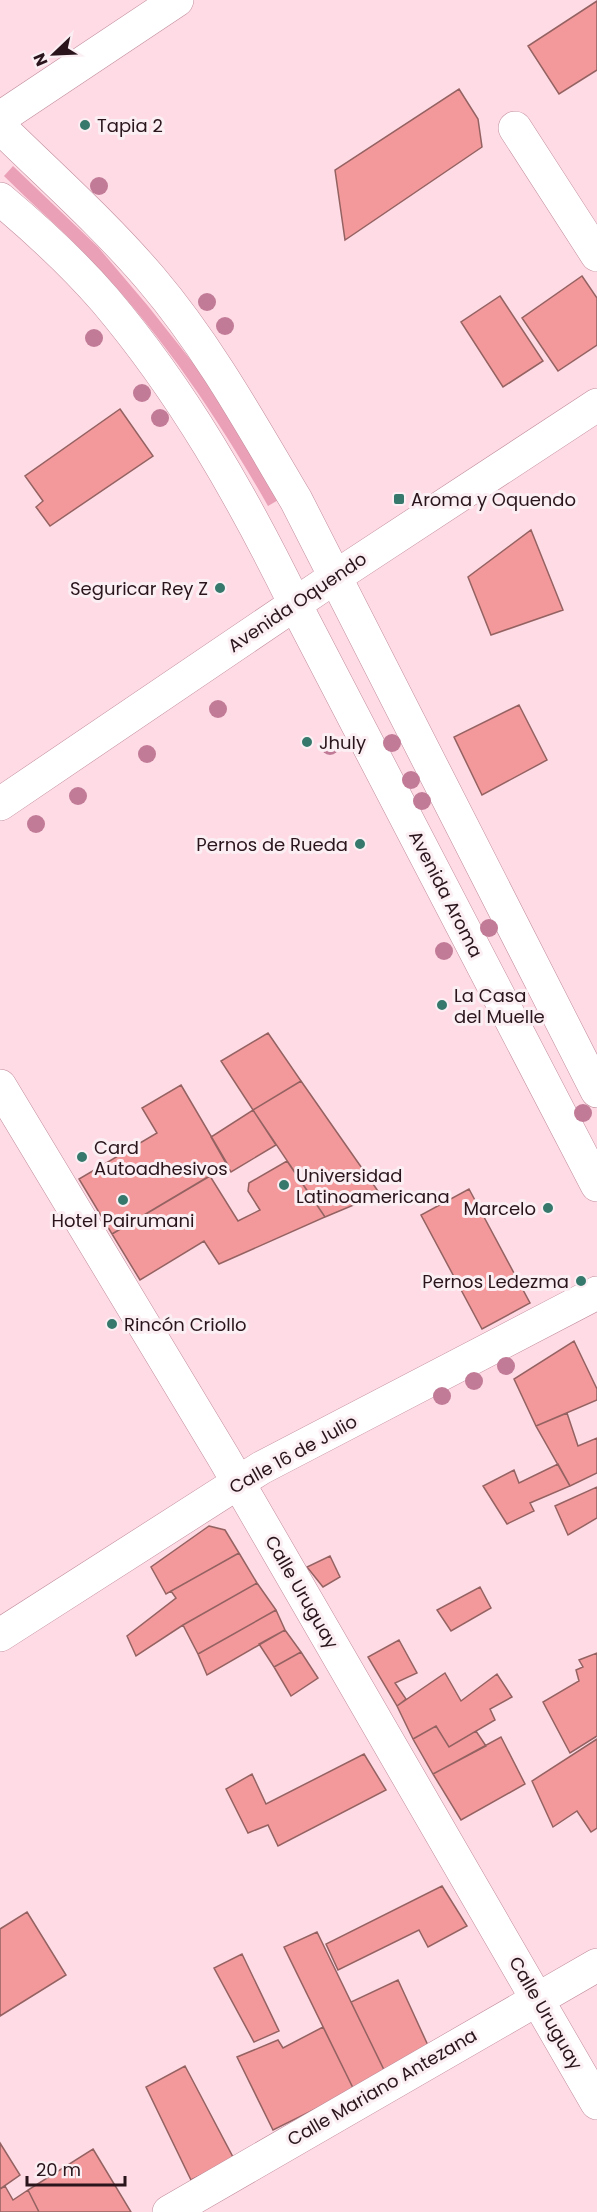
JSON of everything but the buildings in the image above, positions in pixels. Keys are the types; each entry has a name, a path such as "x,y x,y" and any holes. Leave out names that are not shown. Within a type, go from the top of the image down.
{"main road":[{"path":"0,118 177,0"},
{"path":"0,127 151,279 192,334 248,419 296,500 597,1091"},
{"path":"515,128 597,255"},
{"name":"Avenida Aroma","path":"0,199 43,236 104,299 161,372 250,513 597,1185"},
{"name":"Avenida Oquendo","path":"0,804 334,577 597,405"},
{"name":"Calle Uruguay","path":"0,1086 238,1482 597,2103"},
{"name":"Calle 16 de Julio","path":"0,1635 238,1482 597,1293"},
{"name":"Calle Mariano Antezana","path":"169,2212 537,1997 597,1965"}],"shaded area":[{"path":"13,166 98,247 148,306 201,373 280,499 268,506 207,407 138,313 86,255 4,176"}],"place":[{"name":"Tapia 2","path":"85,125"},
{"name":"Aroma y Oquendo","path":"399,499"},
{"name":"Seguricar Rey Z","path":"220,588"},
{"name":"Jhuly","path":"307,742"},
{"name":"Pernos de Rueda","path":"360,844"},
{"name":"La Casa del Muelle","path":"442,1005"},
{"name":"Card Autoadhesivos","path":"82,1157"},
{"name":"Universidad Latinoamericana","path":"284,1185"},
{"name":"Hotel Pairumani","path":"123,1200"},
{"name":"Marcelo","path":"548,1208"},
{"name":"Pernos Ledezma","path":"581,1281"},
{"name":"Rincón Criollo","path":"112,1324"}]}
